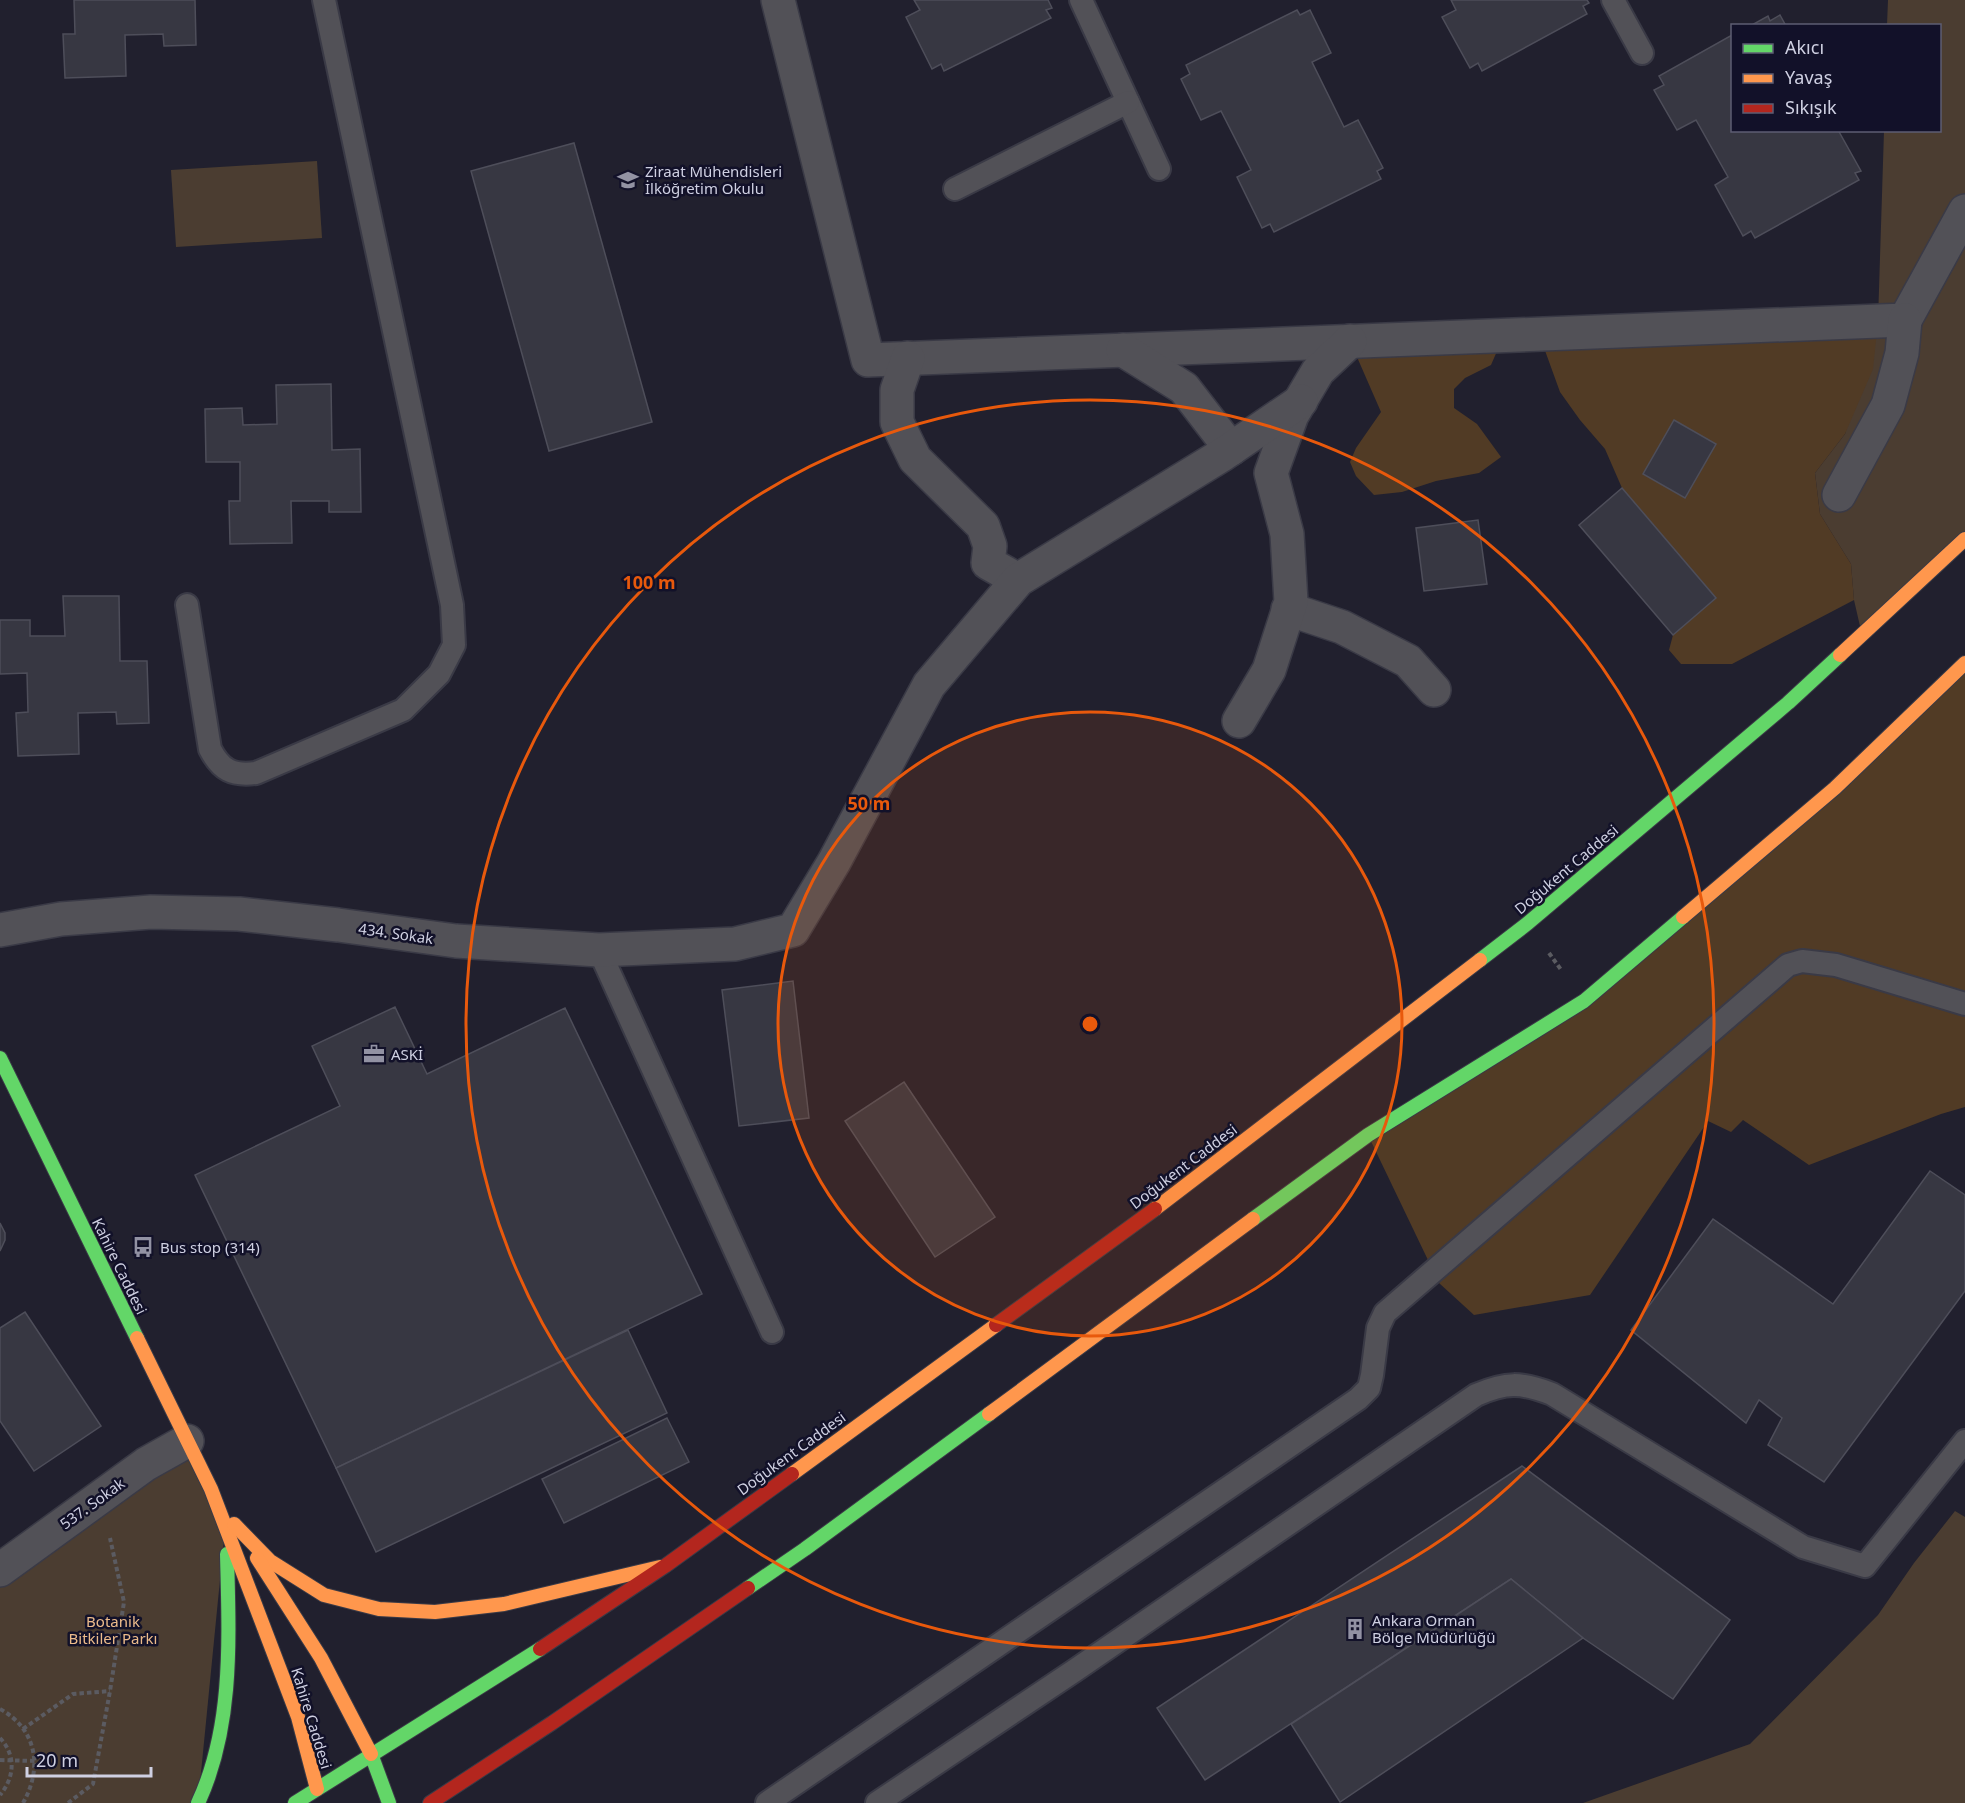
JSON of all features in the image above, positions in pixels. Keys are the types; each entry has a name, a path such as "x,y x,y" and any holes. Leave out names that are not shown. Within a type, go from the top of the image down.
{"main road":[{"name":"Doğukent Caddesi","path":"317,1789 512,1667 665,1566 1136,1224 1528,923 1788,703 1965,539"},
{"path":"430,1803 552,1723 805,1550 1368,1135 1584,1001 1835,788 1965,663"},
{"name":"Kahire Caddesi","path":"0,1058 230,1526 321,1658 371,1754 389,1803"},
{"path":"230,1526 270,1561 324,1594 379,1609 435,1612 504,1604 665,1566"},
{"path":"198,1803 213,1771 223,1726 230,1526"},
{"name":"Kahire Caddesi","path":"230,1526 298,1717 320,1803"},
{"path":"295,1803 317,1789"}],"street":[{"path":"778,0 868,360 1905,320"},
{"path":"1839,495 1888,405 1902,353 1905,320 1965,211"},
{"path":"1239,721 1269,670 1291,602 1287,534 1271,474 1292,415 1318,371 1350,341"},
{"path":"1123,350 1184,387 1231,448"},
{"path":"908,358 897,390 897,422 915,459 983,526 990,546 988,563 1018,580 1231,448 1301,401"},
{"name":"434. Sokak","path":"0,930 61,919 151,912 239,914 456,941 599,950 735,944 793,930 834,862 929,685 1018,580"},
{"path":"1288,609 1342,627 1408,661 1434,690"},
{"name":"537. Sokak","path":"0,1570 146,1464 187,1441"}],"lane":[{"path":"187,604 210,749 216,761 227,770 237,774 256,773 403,710 439,674 454,645 452,604 324,0"},
{"path":"1081,0 1159,169"},
{"path":"1613,0 1642,53"},
{"path":"955,189 1128,102"},
{"path":"599,950 772,1332"},
{"path":"767,1803 1358,1399 1369,1388 1378,1328 1385,1313 1788,965 1802,961 1836,965 1965,1004"},
{"path":"877,1803 1074,1671 1476,1395 1496,1387 1513,1384 1533,1387 1552,1394 1803,1547 1865,1566 1965,1441"}],"path":[{"path":"1528,923 1584,1001"},
{"path":"68,1803 93,1784 111,1691 124,1602 101,1496"},
{"path":"23,1729 73,1694 111,1691"},
{"path":"0,1709 23,1729 33,1747 36,1768 32,1789 23,1803"},
{"path":"0,1738 9,1750 12,1760 12,1773 8,1785 0,1795"},
{"path":"0,1760 35,1761"}],"green space":[{"path":"1888,0 1965,0 1965,539 1862,635 1854,600 1851,564 1820,514 1815,473 1845,434 1878,321 1884,132 1941,132 1941,24 1887,24"},
{"path":"317,161 322,238 176,247 171,170"},
{"name":"Botanik Bitkiler Parkı","path":"187,1441 225,1529 198,1803 0,1803 0,1570"},
{"path":"1955,1511 1965,1517 1965,1803 1583,1803 1750,1744 1878,1615 1914,1563"}],"shaded area":[{"path":"1878,321 1873,369 1845,434 1815,473 1820,514 1851,564 1854,600 1732,664 1681,664 1669,650 1673,635 1716,598 1622,488 1605,449 1560,392 1539,334"},
{"path":"1350,341 1501,342 1491,365 1465,378 1454,389 1454,408 1477,424 1501,457 1479,473 1436,481 1402,492 1374,495 1356,476 1350,462 1356,448 1381,412"},
{"path":"1965,663 1965,1107 1941,1114 1809,1165 1743,1120 1731,1132 1708,1121 1590,1295 1474,1315 1439,1283 1368,1135 1584,1001"}],"building":[{"path":"74,0 195,0 196,45 164,46 163,34 125,35 126,76 65,78 63,34 75,34"},
{"path":"914,0 1048,0 1052,8 1046,10 1051,18 944,71 941,64 932,69 906,17 920,10"},
{"path":"1451,0 1587,0 1589,3 1583,6 1587,14 1482,71 1478,63 1470,68 1442,17 1456,10"},
{"path":"1297,10 1300,15 1310,10 1331,53 1312,62 1344,127 1358,120 1383,168 1377,171 1381,179 1274,232 1270,224 1262,228 1237,177 1251,170 1221,111 1201,120 1181,79 1190,74 1186,65"},
{"path":"1780,15 1785,24 1754,24 1768,16 1770,21"},
{"path":"1731,36 1731,132 1839,132 1861,171 1855,173 1859,180 1755,238 1751,231 1743,236 1715,185 1728,177 1696,120 1677,130 1654,90 1664,85 1659,76"},
{"path":"574,143 652,422 549,451 471,171"},
{"path":"331,384 332,450 360,449 361,512 329,512 329,501 291,501 292,543 230,544 229,501 240,501 240,462 206,462 205,409 242,408 243,425 277,424 276,385"},
{"path":"1674,420 1716,444 1685,498 1643,474"},
{"path":"1622,488 1716,598 1673,635 1579,525"},
{"path":"1478,520 1487,584 1424,591 1416,528"},
{"path":"63,596 119,596 120,661 147,661 149,723 117,724 116,712 78,713 79,754 18,756 16,713 28,712 27,673 0,674 0,620 30,620 30,636 65,636"},
{"path":"793,981 809,1118 739,1126 722,990"},
{"path":"395,1007 427,1074 565,1008 702,1294 336,1468 195,1175 340,1106 312,1046"},
{"path":"904,1082 995,1217 935,1257 845,1121"},
{"path":"1930,1171 1965,1195 1965,1291 1824,1482 1768,1445 1782,1418 1759,1400 1746,1423 1631,1330 1713,1219 1833,1304"},
{"path":"0,1223 5,1233 5,1240 0,1251"},
{"path":"25,1312 101,1426 34,1471 0,1421 0,1328"},
{"path":"628,1330 667,1413 376,1552 336,1468"},
{"path":"667,1418 689,1462 564,1523 542,1479"},
{"name":"Ankara Orman Bölge Müdürlüğü","path":"1522,1466 1730,1620 1673,1699 1583,1638 1511,1579 1205,1780 1157,1708"},
{"path":"1511,1579 1583,1638 1340,1802 1291,1724"}],"traffic: fast":[{"path":"1480,960 1528,923 1788,703 1840,655"},
{"path":"1253,1219 1368,1135 1584,1001 1683,917"},
{"path":"0,1058 137,1338"},
{"path":"748,1588 989,1414"},
{"path":"198,1803 210,1774 224,1712 228,1649 227,1554"},
{"path":"295,1803 540,1649"},
{"path":"371,1754 389,1803"}],"traffic: slow":[{"path":"1840,655 1965,539"},
{"path":"1683,917 1835,788 1965,663"},
{"path":"1155,1209 1480,960"},
{"path":"989,1414 1253,1219"},
{"path":"792,1474 996,1325"},
{"path":"137,1338 211,1489 298,1717 317,1789"},
{"path":"234,1524 270,1561 324,1595 379,1609 435,1612 504,1604 660,1567"},
{"path":"257,1558 321,1658 371,1754"}],"traffic: jam":[{"path":"996,1325 1155,1209"},
{"path":"540,1649 665,1566 792,1474"},
{"path":"430,1803 552,1723 748,1588"}],"place":[{"name":"Ziraat Mühendisleri İlköğretim Okulu","path":"628,180"},
{"name":"ASKİ","path":"374,1054"},
{"name":"Bus stop (314)","path":"143,1247"},
{"name":"Ankara Orman Bölge Müdürlüğü","path":"1355,1629"}]}
